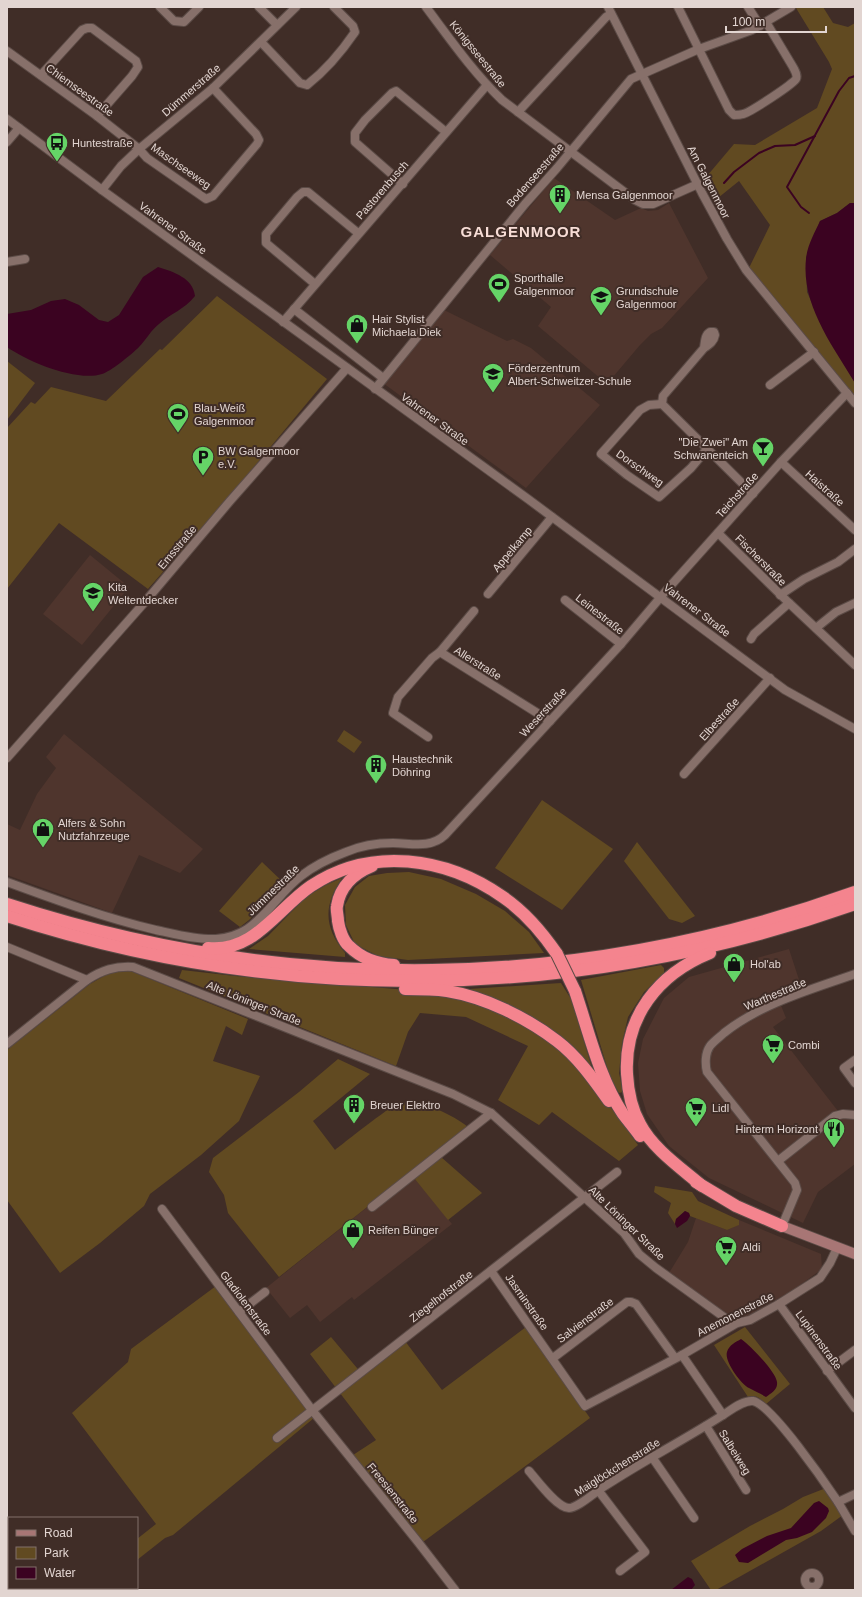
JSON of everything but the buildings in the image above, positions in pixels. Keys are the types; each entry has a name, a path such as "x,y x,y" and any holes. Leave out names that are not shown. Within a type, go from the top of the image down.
{"highway":[{"path":"383,861 365,869 350,880 341,892 336,907 339,928 348,946 368,960 392,965 419,966 429,971"},
{"path":"117,935 124,933 180,944 211,948 230,947 250,939 268,925 310,886 331,874 350,866 383,861 429,863 480,882 504,897 524,914 542,932 557,954 575,991 598,1062 607,1083 623,1114 641,1137 659,1156 681,1173 736,1206 782,1226"},
{"path":"7,904 80,926 179,949 242,959 303,966 362,970 429,971 500,968 552,963 607,956 664,946 737,930 805,910 855,892"},
{"path":"7,916 46,929 105,945 173,959 233,969 305,977 369,981 452,981 549,974 608,967 665,957 740,940 807,921 855,904"},
{"path":"702,1186 665,1154 653,1142 640,1125 631,1104 626,1061 630,1036 640,1011 657,988 676,970 701,956 740,940"},
{"path":"369,981 378,987 447,991 470,996 522,1017 558,1041 587,1071 612,1105 623,1114"}],"street":[{"path":"160,7 174,21 184,22 199,7"},
{"path":"258,7 277,25"},
{"name":"Dümmerstraße","path":"102,190 121,166 139,149 213,88 296,7"},
{"path":"261,42 300,83 307,85 316,78 355,32 352,26 334,7"},
{"name":"Königsseestraße","path":"426,7 456,48 487,86 502,100 643,204 653,204 662,201 698,184"},
{"path":"678,7 729,110 734,115 744,114 781,91 796,79 796,73 793,67 763,24 748,7"},
{"name":"Bodenseestraße","path":"375,389 524,204 631,79 641,73 699,49 752,30 791,7"},
{"path":"518,112 606,17 609,11"},
{"name":"Am Galgenmoor","path":"609,11 727,239 746,270 855,403"},
{"path":"41,75 82,30 92,28 99,33 136,61 138,67 97,116"},
{"name":"Chiemseestraße","path":"7,51 97,116 139,149"},
{"name":"Pastorenbusch","path":"283,322 487,86"},
{"name":"Maschseeweg","path":"139,149 147,158 200,196 206,199 213,196 259,140 256,134 213,88"},
{"path":"403,184 355,142 355,133 365,120 396,90 446,132"},
{"name":"Vahrener Straße","path":"7,119 102,190 552,517 785,690 855,729"},
{"path":"7,142 19,128"},
{"path":"315,284 266,243 266,234 297,197 304,192 308,192 358,234"},
{"path":"7,262 25,259"},
{"path":"294,309 383,378"},
{"path":"704,348 663,396 662,404 753,494"},
{"path":"770,385 814,352"},
{"name":"Emsstraße","path":"7,758 144,603 235,495 347,368"},
{"name":"Teichstraße","path":"661,597 781,462 847,393"},
{"name":"Dorschweg","path":"662,404 649,405 640,410 601,454 626,475 659,497 691,468 707,449"},
{"name":"Haistraße","path":"781,462 855,530"},
{"name":"Appelkamp","path":"488,594 552,517"},
{"name":"Fischerstraße","path":"718,533 780,595 854,663"},
{"path":"780,595 804,579 838,562 855,549"},
{"name":"Weserstraße","path":"439,840 445,836 621,644 661,597"},
{"name":"Leinestraße","path":"565,600 621,644"},
{"path":"751,639 754,634 789,603"},
{"path":"816,628 836,612 855,603"},
{"name":"Allerstraße","path":"474,611 440,652 550,721"},
{"path":"428,737 392,713 398,697 432,658 440,652"},
{"name":"Elbestraße","path":"684,774 770,678"},
{"name":"Jümmestraße","path":"7,882 62,903 132,924 182,936 215,939 231,936 251,926 300,876 326,860 348,851 371,846 392,843 428,844 439,840"},
{"path":"7,947 87,980"},
{"name":"Alte Löninger Straße","path":"7,1044 87,980 108,968 120,966 133,967 453,1094 491,1114 624,1233 639,1254 728,1320 737,1323"},
{"name":"Warthestraße","path":"782,1226 797,1190 795,1182 707,1072 705,1064 708,1052 715,1041 736,1024 753,1014 790,998 855,974"},
{"path":"855,1060 844,1068 855,1083"},
{"path":"372,1207 491,1114"},
{"path":"778,1161 835,1116 843,1114 855,1115"},
{"name":"Ziegelhofstraße","path":"277,1438 617,1172"},
{"name":"Gladiolenstraße","path":"162,1209 312,1410"},
{"path":"782,1226 855,1254"},
{"name":"Anemonenstraße","path":"585,1406 737,1323 750,1320 779,1304 820,1278 830,1263 837,1248"},
{"name":"Jasminstraße","path":"491,1271 585,1406"},
{"path":"239,1312 265,1292"},
{"name":"Salvienstraße","path":"553,1358 628,1302 636,1304 679,1356"},
{"name":"Lupinenstraße","path":"779,1304 855,1408"},
{"path":"827,1371 855,1350"},
{"path":"679,1356 723,1415"},
{"name":"Maiglöckchenstraße","path":"529,1471 554,1498 564,1507 570,1508 576,1506 598,1490 723,1415 748,1401 755,1401 761,1405 783,1428 812,1464 838,1502 855,1531"},
{"name":"Freesienstraße","path":"312,1410 455,1590"},
{"name":"Salbeiweg","path":"706,1426 746,1490"},
{"path":"652,1457 694,1518"},
{"path":"598,1490 645,1552 620,1572"},
{"path":"838,1502 855,1494"}],"shaded area":[{"path":"554,178 615,220 641,208 648,211 658,210 669,203 708,278 662,328 651,334 640,345 607,384 538,326 551,307 490,255"},
{"name":"Förderzentrum Albert-Schweitzer-Schule","path":"444,310 507,341 513,339 531,348 600,405 526,488 383,383"},
{"path":"90,555 129,587 82,645 43,614"},
{"path":"64,734 203,849 180,873 139,855 112,913 7,875 7,824 20,830 37,794 56,768 46,757"},
{"path":"789,949 802,989 778,998 786,1018 773,1027 841,1115 855,1118 855,1164 818,1192 803,1223 709,1178 669,1146 647,1114 640,1091 638,1063 643,1039 664,998 689,977"},
{"name":"Reifen Bünger","path":"410,1173 452,1224 354,1300 352,1297 320,1322 307,1305 290,1318 266,1288"},
{"path":"696,1218 727,1230 738,1225 739,1220 821,1254 822,1269 792,1291 747,1316 734,1319 669,1273 688,1242"}],"green space":[{"path":"823,7 833,23 848,27 855,23 855,203 850,203 837,213 820,221 806,258 807,292 820,321 855,383 855,399 749,268 770,225 739,181 713,202 707,176 734,144 755,145 817,108 832,69 796,8"},
{"name":"Blau-Weiß Galgenmoor","path":"217,296 327,379 233,492 148,589 59,523 7,589 7,428 31,402 35,404 51,387 106,401 160,349 162,350"},
{"path":"7,361 35,383 7,420"},
{"path":"344,730 362,742 354,753 337,741"},
{"path":"542,800 613,849 562,910 495,868"},
{"path":"637,842 695,916 682,923 669,919 624,861"},
{"path":"262,862 285,884 240,927 219,911"},
{"path":"409,872 441,879 476,894 505,911 529,932 544,953 408,960 378,956 355,944 346,925 345,905 355,887 369,876"},
{"path":"342,878 332,898 328,916 333,934 345,953 345,957 249,949 268,936 306,897 326,885"},
{"path":"661,965 664,968 664,973 644,992 628,1017 622,1043 619,1073 623,1092 619,1093 610,1077 581,980"},
{"path":"128,970 248,1019 242,1035 226,1026 213,1061 260,1076 239,1121 201,1155 150,1194 144,1206 100,1243 60,1273 7,1200 7,1050 90,984 113,971"},
{"path":"182,970 235,976 445,993 465,999 518,1020 554,1043 585,1072 638,1145 619,1161 552,1112 539,1125 498,1100 528,1046 466,1017 420,1013 408,1032 396,1066 179,978"},
{"path":"561,983 571,999 592,1068 469,989"},
{"path":"338,1059 370,1074 313,1121 335,1150 378,1116 399,1103 417,1104 444,1112 468,1127 279,1277 228,1213 224,1195 209,1172 213,1158 299,1092"},
{"path":"441,1157 482,1193 448,1220 414,1178"},
{"path":"655,1186 692,1192 698,1201 739,1220 739,1225 727,1230 690,1216 689,1213 685,1211 676,1219 675,1224 668,1213 671,1203 654,1192"},
{"path":"216,1286 314,1418 173,1535 165,1538 138,1559 138,1538 156,1524 72,1413 128,1362 131,1349"},
{"path":"526,1327 590,1418 423,1542 353,1455 376,1440 310,1354 331,1337 362,1374 405,1341 442,1390"},
{"path":"745,1327 790,1384 766,1404 756,1397 748,1397 714,1345"},
{"path":"826,1488 843,1515 821,1531 716,1590 711,1590 691,1561 803,1497"}],"water":[{"path":"850,203 855,203 855,383 820,324 808,293 806,276 806,259 808,249 820,221 837,213"},
{"path":"158,267 170,271 187,280 191,285 195,296 186,305 156,326 142,344 106,373 92,376 66,373 27,359 7,347 7,314 31,310 51,301 65,299 79,305 99,320 108,322 119,315 143,277"},
{"path":"685,1211 689,1213 690,1216 687,1221 677,1228 675,1224 676,1219"},
{"path":"741,1339 762,1359 776,1378 777,1385 774,1391 766,1397 746,1386 734,1372 728,1361 727,1352 729,1347"},
{"path":"819,1501 828,1508 829,1511 826,1518 812,1532 797,1538 786,1540 748,1563 739,1562 735,1555 742,1549 767,1536 791,1528 814,1503"},
{"path":"688,1577 692,1579 695,1585 691,1590 671,1590"}],"waterway":[{"path":"809,213 801,207 787,187 839,91 849,78 855,76"},
{"path":"724,183 734,172 759,153 775,146 795,145 815,136"}],"place":[{"name":"Huntestraße","path":"57,162"},
{"name":"Mensa Galgenmoor","path":"560,214"},
{"name":"Sporthalle Galgenmoor","path":"499,304"},
{"name":"Grundschule Galgenmoor","path":"601,316"},
{"name":"Hair Stylist Michaela Diek","path":"357,344"},
{"name":"Förderzentrum Albert-Schweitzer-Schule","path":"493,394"},
{"name":"Blau-Weiß Galgenmoor","path":"178,434"},
{"name":"\"Die Zwei\" Am Schwanenteich","path":"763,468"},
{"name":"BW Galgenmoor e.V.","path":"203,476"},
{"name":"Kita Weltentdecker","path":"93,612"},
{"name":"Haustechnik Döhring","path":"376,784"},
{"name":"Alfers & Sohn Nutzfahrzeuge","path":"43,848"},
{"name":"Hol'ab","path":"734,984"},
{"name":"Combi","path":"773,1064"},
{"name":"Breuer Elektro","path":"354,1124"},
{"name":"Lidl","path":"696,1128"},
{"name":"Hinterm Horizont","path":"834,1148"},
{"name":"Reifen Bünger","path":"353,1250"},
{"name":"Aldi","path":"726,1266"}],"district":[{"name":"GALGENMOOR","path":"521,231"}]}
